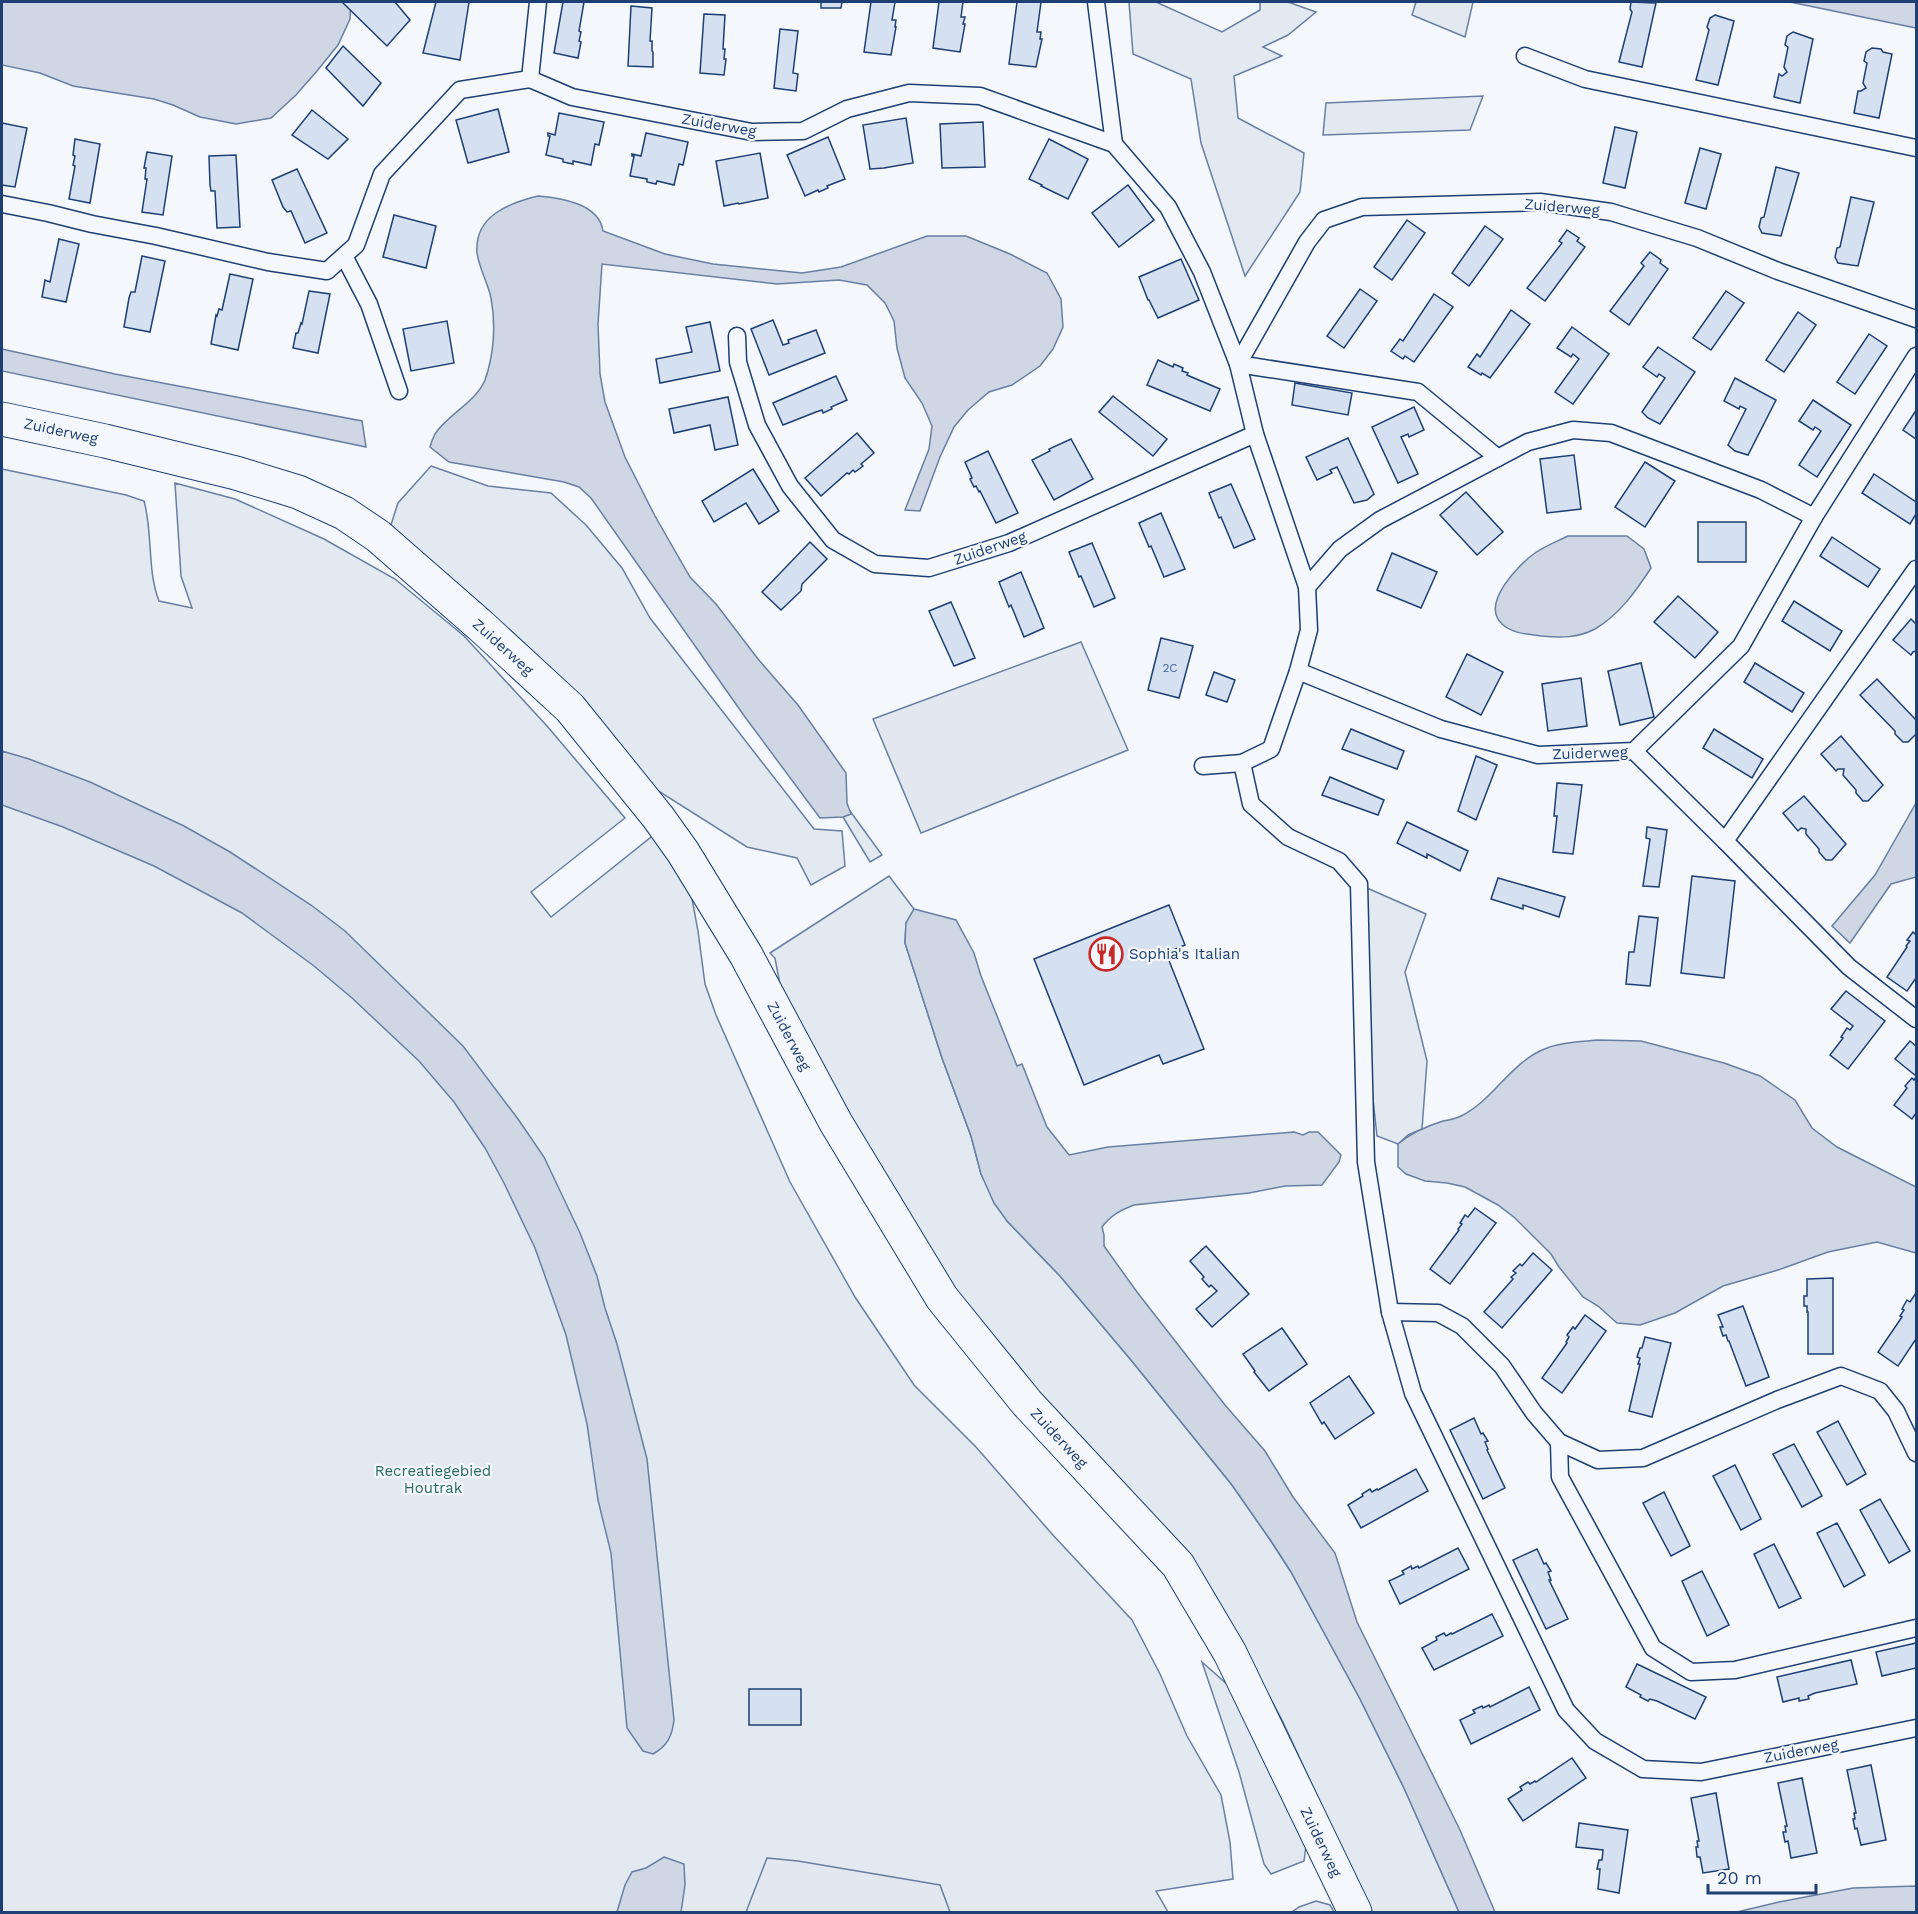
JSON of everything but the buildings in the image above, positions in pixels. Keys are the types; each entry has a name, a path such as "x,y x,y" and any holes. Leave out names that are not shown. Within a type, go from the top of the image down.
{"street":[{"name":"Zuiderweg","path":"2,418 236,473 298,492 344,513 387,544 570,708 658,817 683,852 746,955 836,1123 942,1298 1027,1403 1178,1565 1230,1653 1355,1912"}],"lane":[{"path":"2,204 167,238 268,262 327,271 356,245 382,174 460,90 530,79 538,2"},
{"path":"1096,2 1114,144"},
{"path":"1526,56 1585,79 1917,148"},
{"name":"Zuiderweg","path":"530,79 572,97 752,132 803,131 847,109 909,93 980,96 1114,144 1168,207 1202,272 1238,364 1255,434 1307,587 1309,630 1298,671 1271,749 1242,763 1203,766"},
{"name":"Zuiderweg","path":"1238,364 1307,242 1324,220 1362,207 1540,202 1611,212 1697,238 1778,271 1917,319"},
{"path":"344,256 369,304 399,391"},
{"name":"Zuiderweg","path":"736,336 738,362 757,425 790,486 833,540 875,564 929,568 1010,543 1255,434"},
{"name":"Zuiderweg","path":"1298,671 1441,729 1538,755 1635,751 1741,646 1814,517 1917,356"},
{"path":"1238,364 1418,392 1498,458"},
{"path":"1307,587 1340,549 1380,520 1528,442 1573,430 1611,433 1761,490 1814,517"},
{"path":"1725,841 1917,569"},
{"path":"1635,751 1849,967 1917,1019"},
{"name":"Zuiderweg","path":"1242,763 1251,804 1288,837 1339,861 1359,884 1366,1162 1390,1312 1413,1393 1566,1710 1595,1741 1643,1769 1701,1772 1917,1728"},
{"path":"1390,1312 1438,1313 1462,1326 1502,1366 1534,1413 1559,1442 1598,1460 1643,1458 1777,1400 1841,1376 1880,1390 1896,1411 1917,1453"},
{"path":"1559,1442 1560,1477 1653,1648 1691,1672 1735,1670 1917,1628"}],"green space":[{"path":"1129,2 1156,2 1222,32 1260,10 1260,2 1288,2 1316,12 1288,35 1263,47 1282,56 1234,76 1238,118 1304,153 1300,192 1245,276 1201,143 1191,79 1133,54"},
{"path":"1416,2 1473,2 1465,37 1412,15"},
{"path":"1483,96 1470,130 1323,135 1326,103"},
{"path":"431,466 488,486 551,493 586,525 622,568 650,618 814,829 842,831 845,866 811,885 797,858 747,847 652,787 482,605 389,531 398,503"},
{"name":"Recreatiegebied Houtrak","path":"2,469 126,495 144,501 153,577 159,601 192,608 181,576 175,483 235,499 324,539 395,579 464,636 547,726 625,818 531,892 551,917 660,830 690,888 705,984 716,1015 790,1182 855,1297 914,1385 976,1447 1052,1534 1132,1620 1160,1674 1187,1736 1221,1795 1230,1842 1233,1879 1156,1891 1168,1912 2,1912"},
{"path":"850,811 882,855 870,862 843,817 850,814"},
{"path":"889,876 914,909 906,923 905,943 942,1058 971,1136 981,1174 1007,1221 1060,1276 1131,1360 1232,1485 1271,1541 1291,1572 1360,1699 1404,1788 1459,1912 1371,1912 1282,1720 1213,1592 1010,1367 936,1271 781,990 775,958 770,953"},
{"path":"1367,888 1426,914 1405,972 1427,1061 1422,1129 1408,1135 1398,1144 1377,1136 1371,1081"},
{"path":"1202,1662 1229,1686 1306,1846 1304,1861 1271,1874 1264,1864 1239,1772"},
{"path":"1316,1901 1330,1905 1334,1912 1292,1912 1299,1907"}],"shaded area":[{"path":"2,2 351,2 350,19 338,45 296,95 271,118 236,124 200,117 154,99 73,86 40,73 2,65"},
{"path":"1790,2 1916,2 1916,28"},
{"path":"538,196 557,198 586,208 600,222 603,231 665,254 713,264 802,273 841,267 927,236 966,236 1010,254 1047,273 1061,299 1063,327 1053,349 1040,366 1012,385 989,392 968,410 954,427 920,511 905,510 929,449 932,426 922,403 905,378 897,348 894,321 885,303 867,285 839,280 777,284 602,264 598,324 600,374 605,402 625,457 690,577 716,604 758,659 798,705 846,773 847,803 851,814 843,817 820,818 745,717 591,498 579,487 564,482 449,462 430,447 440,427 481,388 490,360 493,308 477,253 481,229 487,221 505,207"},
{"path":"2,349 115,374 362,421 366,447 2,371"},
{"path":"1568,536 1627,536 1644,549 1651,568 1619,610 1589,632 1569,637 1548,637 1521,633 1506,627 1496,616 1496,606 1504,585 1535,553"},
{"path":"1081,642 1128,750 921,833 873,719"},
{"path":"2,751 90,782 184,826 230,852 311,905 345,931 463,1046 544,1157 580,1233 597,1276 647,1459 674,1720 668,1740 658,1751 653,1754 643,1751 627,1728 611,1553 598,1500 587,1424 566,1335 535,1248 485,1148 454,1102 419,1061 314,966 242,913 154,866 63,827 2,805"},
{"path":"1916,803 1916,877 1891,884 1850,943 1832,926 1875,875"},
{"path":"914,909 956,920 974,953 1017,1066 1022,1064 1047,1127 1069,1155 1108,1147 1294,1132 1303,1135 1318,1132 1341,1155 1339,1162 1322,1185 1285,1186 1249,1193 1134,1205 1116,1213 1102,1227 1104,1246 1225,1405 1265,1451 1293,1497 1335,1553 1357,1622 1460,1830 1495,1912 1459,1912 1404,1788 1360,1699 1291,1572 1232,1485 1131,1360 1060,1276 1007,1221 994,1203 981,1174 971,1136 942,1058 905,943 906,923"},
{"path":"1597,1040 1641,1041 1724,1063 1760,1076 1795,1100 1812,1128 1837,1147 1916,1187 1916,1253 1877,1242 1828,1252 1723,1286 1675,1313 1640,1325 1617,1323 1598,1306 1583,1297 1551,1254 1515,1218 1498,1205 1465,1187 1425,1181 1406,1174 1398,1167 1398,1144 1419,1130 1459,1117 1473,1109 1534,1054 1559,1044"},
{"path":"664,1857 684,1864 685,1885 681,1912 617,1912 625,1885 632,1872 646,1868"},
{"path":"767,1858 798,1861 940,1885 950,1912 746,1912"},
{"path":"1916,1886 1916,1912 1737,1912 1853,1888"}],"place":[{"name":"Sophia's Italian","path":"1106,954"}]}
